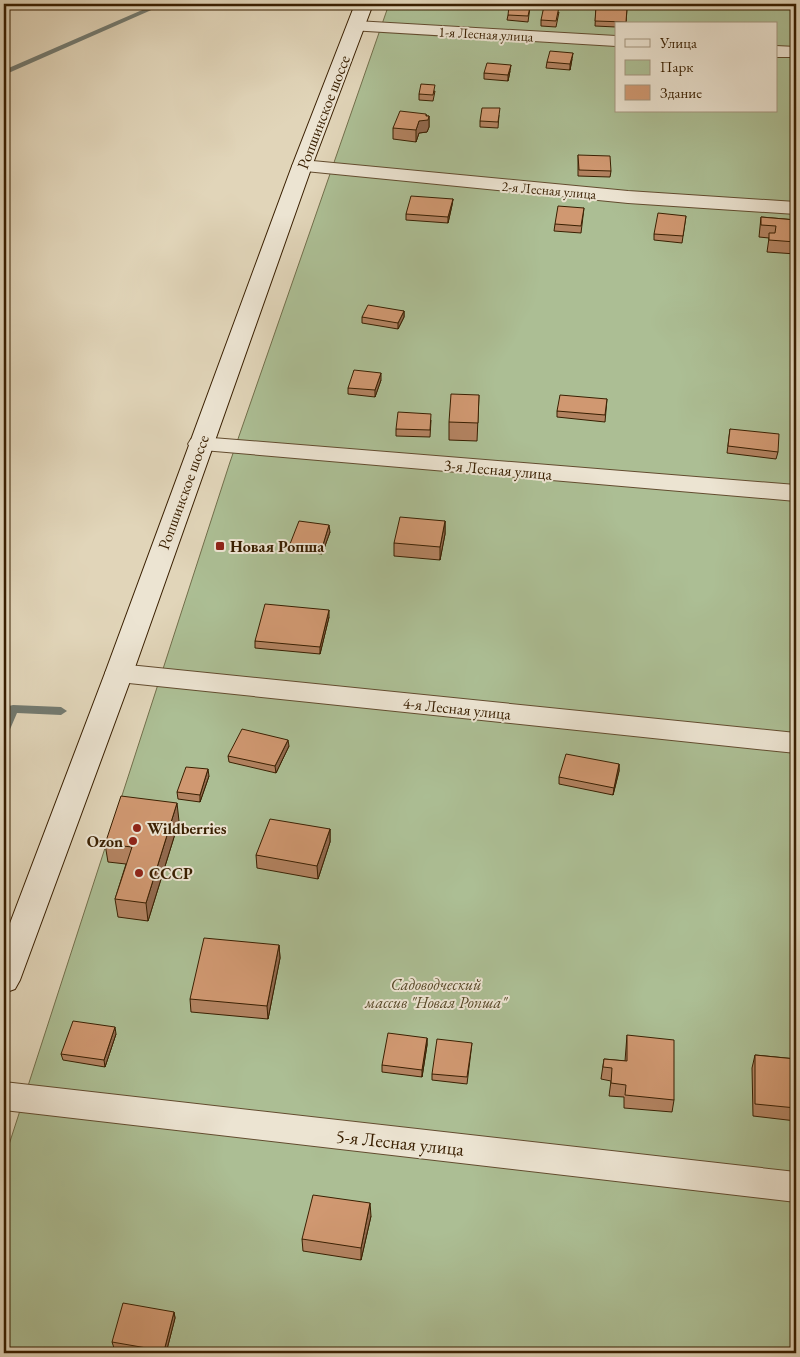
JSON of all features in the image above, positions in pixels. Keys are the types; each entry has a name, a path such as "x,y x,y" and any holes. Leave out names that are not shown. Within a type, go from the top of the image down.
{"street":[{"name":"1-я Лесная улица","path":"360,15 615,42"},
{"name":"Ропшинское шоссе","path":"4,980 302,166 360,15"},
{"path":"778,51 796,52"},
{"name":"2-я Лесная улица","path":"302,166 628,197 796,208"},
{"name":"3-я Лесная улица","path":"200,444 796,493"},
{"name":"4-я Лесная улица","path":"118,672 796,744"},
{"name":"5-я Лесная улица","path":"4,1096 796,1187"}],"green space":[{"name":"Садоводческий массив \"Новая Ропша\"","path":"389,4 796,4 796,1353 4,1353 4,1160 230,462"}],"building":[{"path":"509,6 530,7 528,16 508,15"},
{"path":"544,6 559,7 556,21 541,20"},
{"path":"596,7 627,8 626,22 595,21"},
{"path":"550,51 573,53 570,64 547,62"},
{"path":"487,63 511,65 508,75 484,73"},
{"path":"421,84 435,85 433,95 419,94"},
{"path":"482,108 500,108 498,122 480,121"},
{"path":"400,111 429,116 428,120 419,121 416,130 393,128"},
{"path":"578,155 610,156 611,171 579,170"},
{"path":"411,196 453,199 448,217 406,214"},
{"path":"558,206 584,208 581,226 555,224"},
{"path":"658,213 686,216 683,236 654,234"},
{"path":"761,217 796,220 796,242 769,240 769,233 775,233 776,226 761,225"},
{"path":"368,305 404,311 398,323 362,317"},
{"path":"354,370 381,373 375,390 348,388"},
{"path":"451,394 479,395 478,423 449,422"},
{"path":"560,395 607,399 605,415 557,411"},
{"path":"398,412 431,414 430,430 396,429"},
{"path":"730,429 779,434 778,452 728,446"},
{"path":"400,517 445,521 440,547 394,543"},
{"path":"299,521 329,525 322,548 290,544"},
{"path":"265,604 329,610 320,647 255,641"},
{"path":"242,729 288,740 275,766 228,756"},
{"path":"566,754 619,764 614,788 559,777"},
{"path":"186,767 208,769 200,795 177,792"},
{"path":"121,796 177,803 146,903 115,899 132,847 105,844"},
{"path":"270,819 330,829 317,866 256,855"},
{"path":"204,938 279,945 267,1006 190,999"},
{"path":"73,1021 115,1027 104,1060 61,1054"},
{"path":"388,1033 427,1038 422,1070 382,1065"},
{"path":"627,1035 674,1040 674,1100 625,1095 626,1085 611,1083 612,1068 603,1067 604,1059 627,1061"},
{"path":"437,1039 472,1043 467,1077 432,1074"},
{"path":"755,1055 796,1059 796,1108 755,1104"},
{"path":"313,1195 370,1203 361,1248 302,1239"},
{"path":"123,1303 174,1312 164,1351 112,1342"}],"waterway":[{"path":"4,73 161,4"},
{"path":"4,731 13,709 61,711"}],"place":[{"name":"Новая Ропша","path":"220,546"},
{"name":"Wildberries","path":"137,828"},
{"name":"Ozon","path":"133,841"},
{"name":"СССР","path":"139,873"}]}
